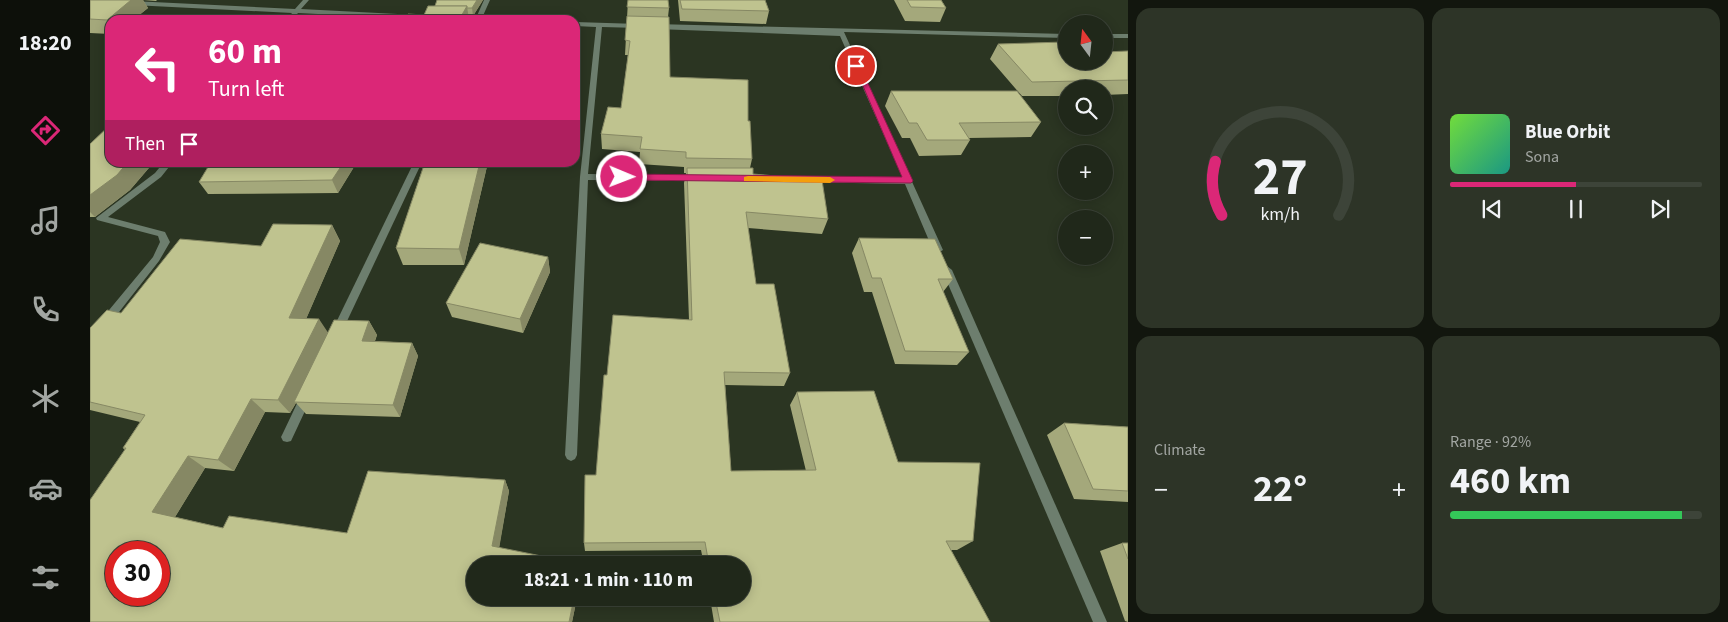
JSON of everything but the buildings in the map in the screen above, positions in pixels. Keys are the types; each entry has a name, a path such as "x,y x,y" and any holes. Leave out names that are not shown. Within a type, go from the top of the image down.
{"street":[{"path":"293,15 306,0"},
{"path":"480,15 487,0"},
{"path":"121,2 371,15"},
{"path":"580,24 842,34 1100,622"},
{"path":"598,25 1058,36"},
{"path":"571,455 584,177 598,25"},
{"path":"1113,36 1128,36"},
{"path":"90,341 156,259 165,242 162,234 100,218 158,175 165,167"},
{"path":"333,340 416,167"},
{"path":"584,177 712,178"},
{"path":"790,179 908,181"},
{"path":"287,437 312,384"}],"slow traffic":[{"path":"748,179 830,180"}],"route":[{"path":"622,177 908,181 856,66"}]}
